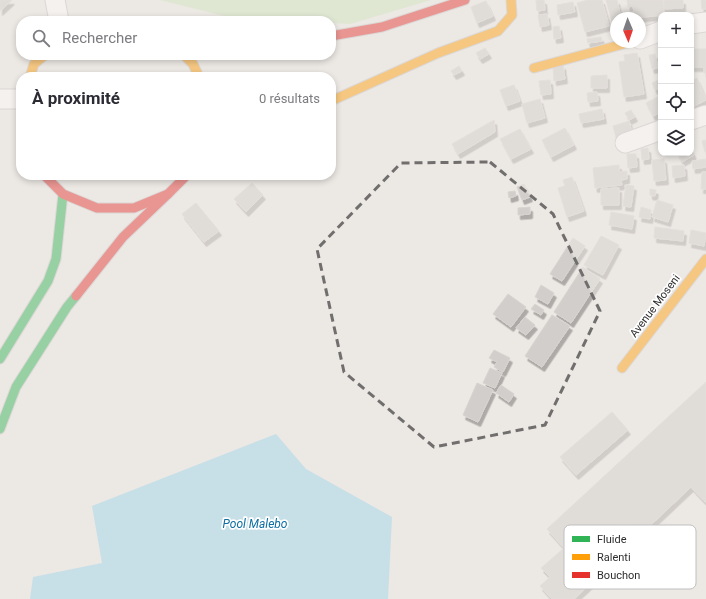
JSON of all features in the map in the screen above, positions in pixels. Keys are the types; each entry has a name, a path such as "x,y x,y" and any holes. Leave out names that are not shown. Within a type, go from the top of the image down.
{"street":[{"path":"55,0 58,16"},
{"path":"336,36 400,22 465,0"},
{"path":"336,99 438,53 498,31 512,15 511,0"},
{"path":"694,24 706,22"},
{"path":"646,37 658,32"},
{"path":"534,68 610,48"},
{"path":"32,72 34,64 39,60"},
{"path":"189,60 193,64 197,72"},
{"path":"0,99 16,99"},
{"path":"694,119 706,115"},
{"path":"625,143 658,131"},
{"path":"49,180 63,194 97,208 134,208 168,194"},
{"path":"0,429 16,388 67,307 123,237 182,180"},
{"path":"0,359 48,281 56,259 63,194"},
{"name":"Avenue Moseni","path":"622,368 706,259"}],"highlighted area":[{"path":"490,162 553,214 600,311 545,425 434,447 344,372 317,249 401,163"}],"green space":[{"path":"160,0 431,0 350,24 336,23 336,16 224,16"}],"water":[{"name":"Pool Malebo","path":"276,434 306,469 392,517 388,599 30,599 33,577 102,563 92,506"}],"building":[{"path":"0,0 12,0 0,11"},
{"path":"536,0 544,0 545,10 537,11"},
{"path":"588,0 602,0 609,26 585,32 577,3"},
{"path":"606,0 617,0 620,12 610,12 610,14"},
{"path":"627,0 663,0 664,12 658,12 658,16 646,17 646,12 634,12 633,6 628,7"},
{"path":"664,0 683,0 683,8 664,9"},
{"path":"701,0 706,0 706,9 702,9"},
{"path":"486,1 493,16 477,23 471,7"},
{"path":"573,2 575,12 558,15 557,5"},
{"path":"547,14 549,25 540,27 538,15"},
{"path":"559,26 561,38 554,39 553,27"},
{"path":"601,37 602,41 588,43 587,39"},
{"path":"485,48 489,54 480,59 476,53"},
{"path":"694,49 706,49 706,73 704,73 704,67 694,67"},
{"path":"637,53 644,94 624,97 619,62 625,61 624,55"},
{"path":"655,54 658,68 652,69 649,55"},
{"path":"563,65 565,79 554,81 553,67"},
{"path":"459,66 462,71 454,75 451,71"},
{"path":"607,75 607,88 591,88 591,76"},
{"path":"697,78 706,100 694,106 694,84 694,80"},
{"path":"550,80 551,94 541,95 539,81"},
{"path":"658,80 658,88 655,90 652,83"},
{"path":"514,85 520,101 506,106 500,90"},
{"path":"597,92 598,101 588,102 587,93"},
{"path":"658,97 658,114 653,116 646,103"},
{"path":"540,99 545,118 527,123 522,104"},
{"path":"602,109 604,119 581,123 579,114"},
{"path":"631,110 635,117 629,120 625,113"},
{"path":"494,120 495,132 458,154 452,144"},
{"path":"629,121 633,137 617,141 613,126"},
{"path":"565,128 574,145 551,157 542,140"},
{"path":"520,129 531,149 511,159 500,139"},
{"path":"706,140 706,152 705,152 702,141"},
{"path":"648,148 649,159 642,160 641,149"},
{"path":"627,154 636,154 637,167 628,168"},
{"path":"679,156 692,156 682,162"},
{"path":"664,159 666,180 654,181 652,160"},
{"path":"706,159 706,167 693,169 692,161"},
{"path":"619,165 619,172 627,171 627,179 621,180 622,185 595,188 593,168"},
{"path":"684,165 685,176 673,178 672,166"},
{"path":"702,172 706,172 706,189 701,189"},
{"path":"572,177 584,211 567,217 558,188 565,186 563,180"},
{"path":"252,183 263,195 246,212 234,199"},
{"path":"524,184 530,197 522,200 517,187"},
{"path":"626,185 634,186 631,207 623,206"},
{"path":"619,188 619,205 601,205 601,189"},
{"path":"650,189 656,190 655,196 650,195"},
{"path":"515,191 516,196 509,198 508,192"},
{"path":"657,200 673,205 668,222 652,217"},
{"path":"196,203 219,231 204,242 182,214"},
{"path":"530,207 530,214 518,215 518,208"},
{"path":"641,207 651,210 650,219 639,217"},
{"path":"611,212 634,216 632,229 609,225"},
{"path":"655,227 684,231 683,241 654,238"},
{"path":"691,230 706,233 704,246 689,243"},
{"path":"601,236 619,245 603,275 584,265"},
{"path":"573,238 585,246 562,281 550,274"},
{"path":"583,267 600,279 571,323 554,312"},
{"path":"541,285 554,293 548,304 535,297"},
{"path":"508,294 526,307 511,327 493,314"},
{"path":"535,304 544,310 541,315 531,309"},
{"path":"552,315 570,326 542,367 525,356"},
{"path":"525,317 535,325 526,335 516,328"},
{"path":"494,350 510,358 503,372 494,367 497,362 489,358"},
{"path":"490,368 502,373 495,388 483,383"},
{"path":"706,382 706,503 691,487 651,525 564,525 564,548 547,529"},
{"path":"477,383 493,390 478,422 463,415"},
{"path":"501,385 514,394 509,402 496,393"},
{"path":"612,412 628,430 576,475 560,457"},
{"path":"564,548 564,589 585,589 574,599 552,599 540,586 550,577 541,568"}],"traffic: fast":[{"path":"0,359 48,281 56,259 63,194"},
{"path":"0,429 16,387 67,307 76,296"}],"traffic: slow":[{"path":"336,99 438,53 498,31 512,15 511,0"},
{"path":"534,68 610,48"},
{"path":"32,72 34,64 39,60"},
{"path":"189,60 193,64 197,72"},
{"path":"622,368 706,259"}],"traffic: jam":[{"path":"336,35 382,27 465,0"},
{"path":"49,180 63,194 97,208 134,208 168,194 182,180"},
{"path":"76,296 123,237 168,194"}]}
